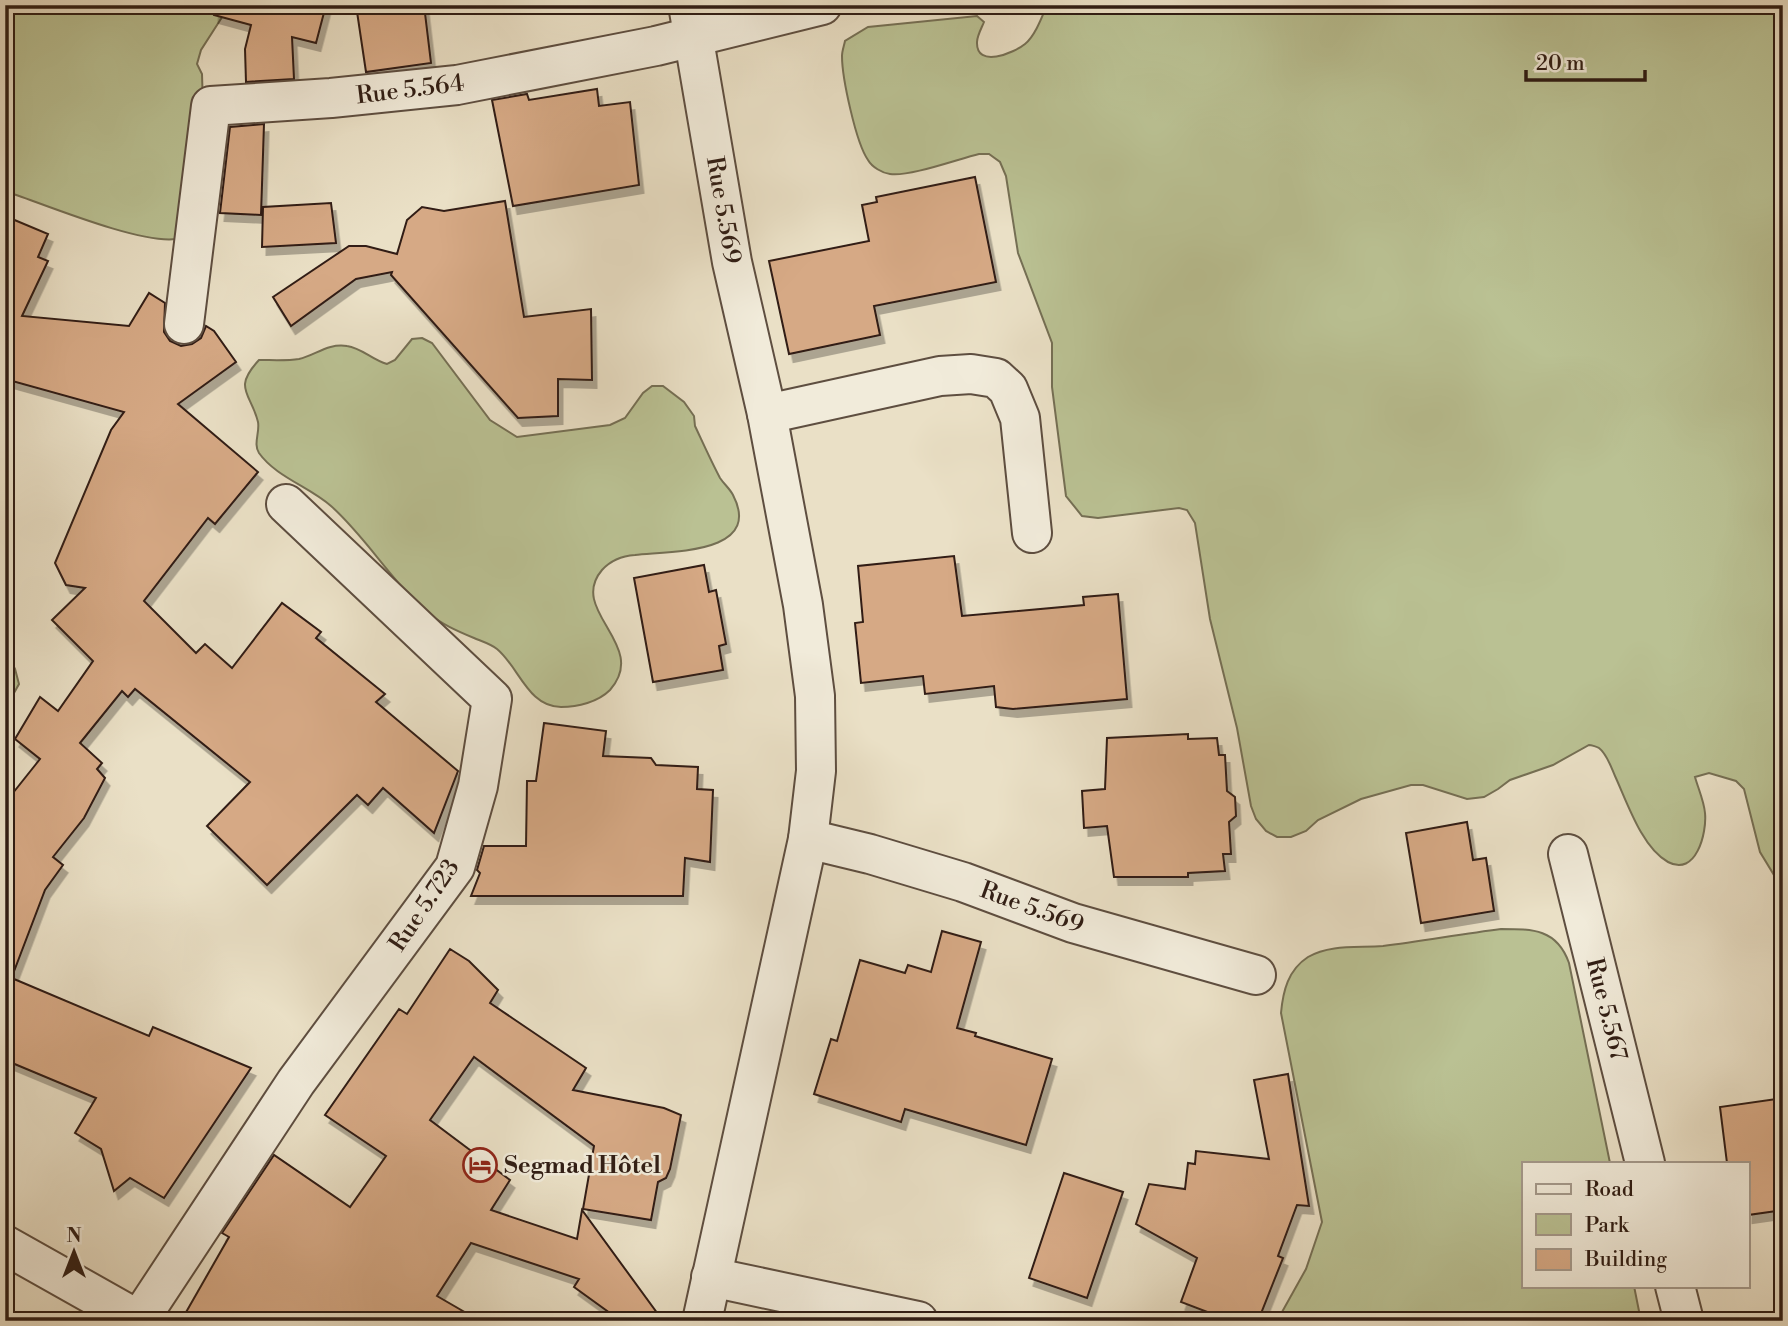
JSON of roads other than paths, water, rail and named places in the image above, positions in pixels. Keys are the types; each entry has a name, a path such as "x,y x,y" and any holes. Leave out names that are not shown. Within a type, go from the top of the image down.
{"street":[{"name":"Rue 5.564","path":"184,324 211,106 331,98 457,85 642,49 691,21 822,5"},
{"name":"Rue 5.569","path":"691,21 732,262 767,414 803,606 815,696 816,771 808,839 702,1321"},
{"path":"767,414 940,376 971,374 996,377 1008,389 1020,418 1032,533"},
{"name":"Rue 5.723","path":"139,1320 296,1082 455,867 478,786 492,699 286,504"},
{"name":"Rue 5.569","path":"808,839 884,858 963,882 1073,923 1256,975"},
{"name":"Rue 5.567","path":"1568,854 1645,1162"},
{"path":"5,1245 139,1320"},
{"path":"711,1278 918,1321"},
{"path":"1676,1288 1684,1321"}],"place":[{"name":"Segmad Hôtel","path":"480,1165"}]}
